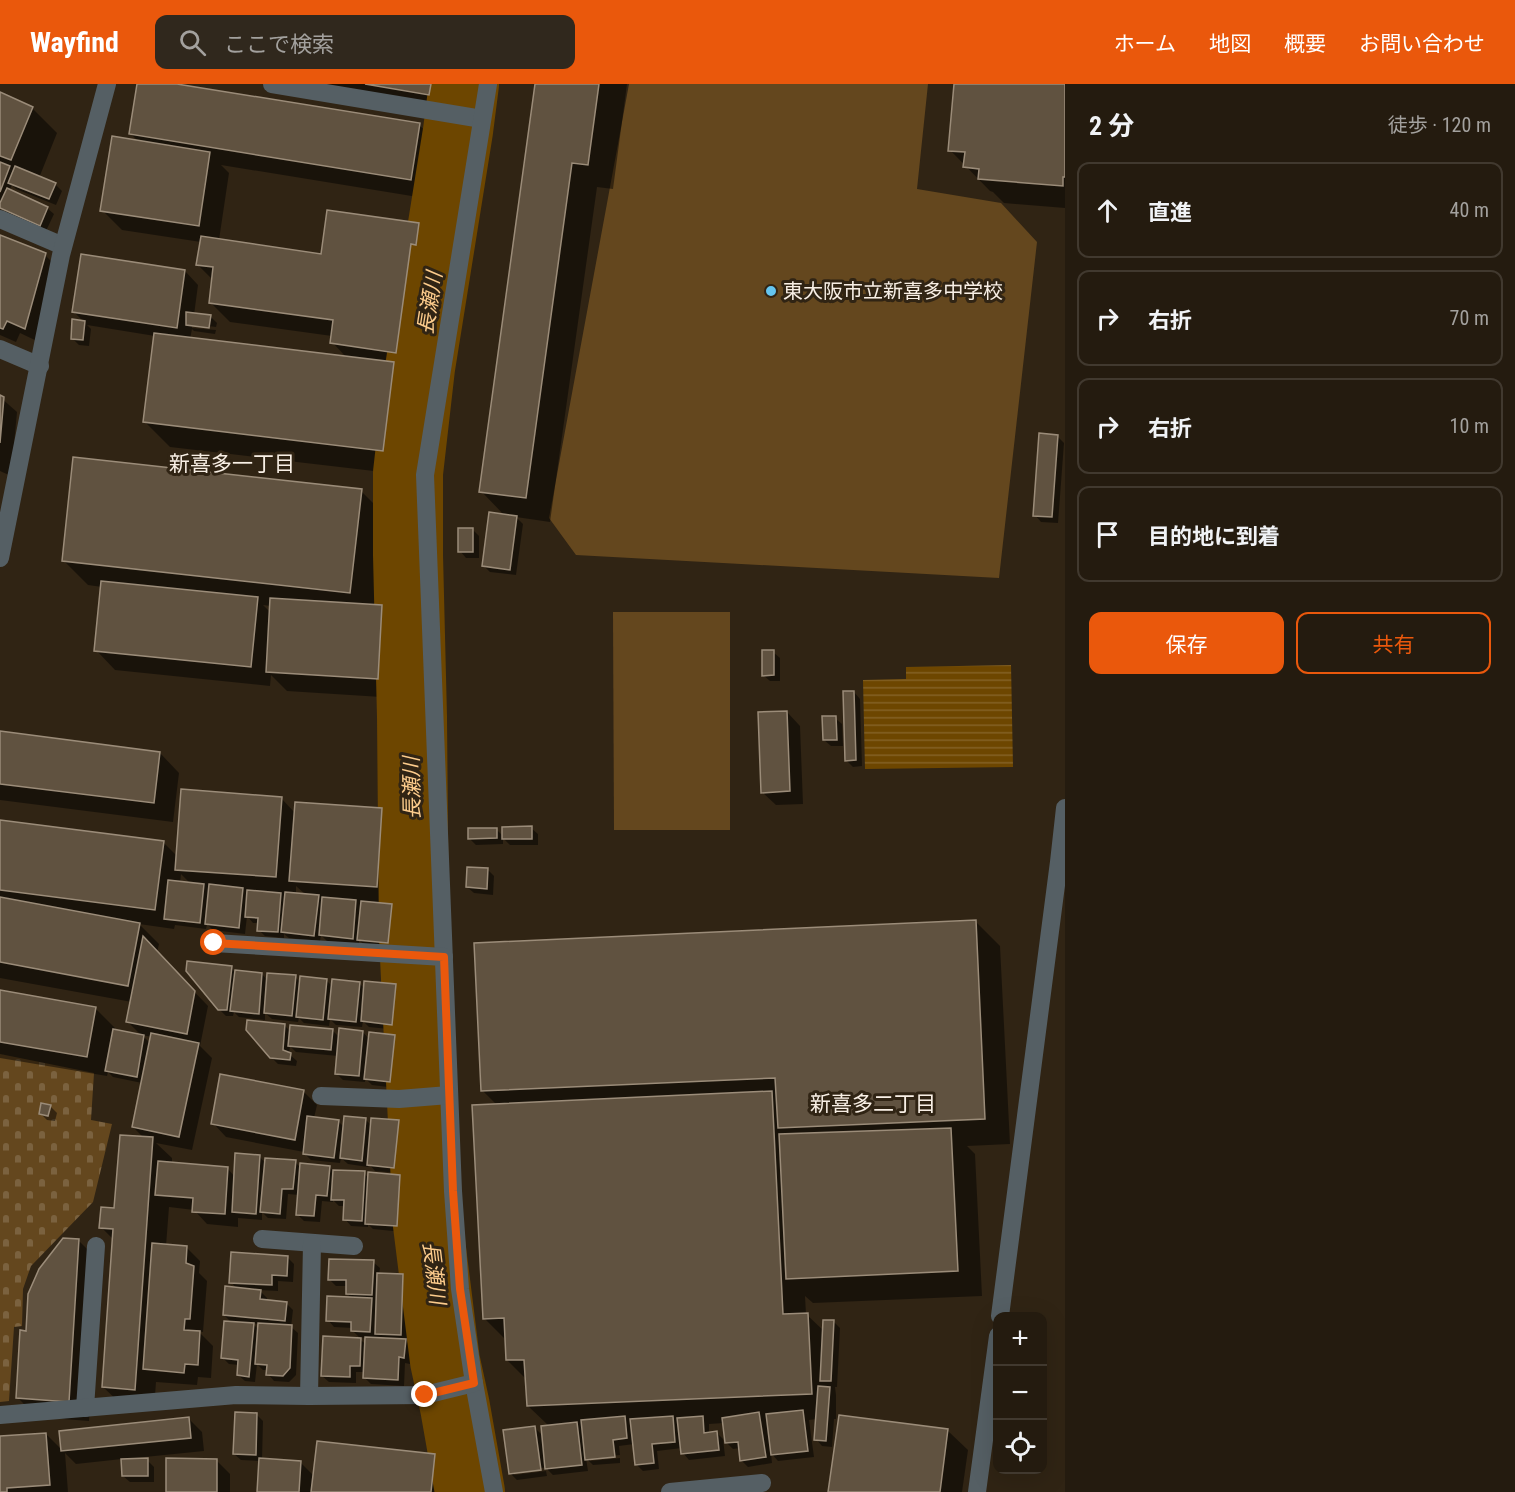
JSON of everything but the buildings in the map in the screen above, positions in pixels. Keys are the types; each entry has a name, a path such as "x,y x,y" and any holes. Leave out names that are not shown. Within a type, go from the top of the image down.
{"street":[{"path":"272,84 482,119"},
{"path":"488,84 425,475 453,1191 467,1385 494,1492"},
{"path":"0,558 63,246 103,85"},
{"path":"0,219 63,246"},
{"path":"0,349 40,366"},
{"path":"1001,1312 1062,863 1065,808"},
{"path":"214,943 444,957"},
{"path":"321,1096 399,1099 449,1095"},
{"path":"262,1239 354,1246"},
{"path":"309,1396 312,1244"},
{"path":"85,1408 96,1246"},
{"path":"977,1492 994,1366"},
{"path":"0,1415 236,1395 425,1395 467,1385"},
{"path":"670,1492 762,1483"}],"green space":[{"path":"629,84 928,84 917,189 1001,203 1037,242 999,578 576,555 549,518"},
{"path":"613,612 730,612 730,830 614,830"},
{"path":"0,1054 94,1073 91,1120 112,1124 93,1202 31,1266 23,1289 22,1326 14,1327 9,1401 0,1402"}],"shaded area":[{"path":"1011,665 1013,767 865,769 863,680 906,679 906,667"}],"waterway":[{"name":"長瀬川","path":"464,84 420,368 408,473 408,555 414,937 428,1225 445,1361 470,1492"}],"place":[{"name":"東大阪市立新喜多中学校","path":"771,291"}],"district":[{"name":"新喜多一丁目","path":"232,464"},
{"name":"新喜多二丁目","path":"873,1104"}],"route":[{"path":"214,943 444,957 453,1191 460,1289 474,1383 425,1395"}]}
